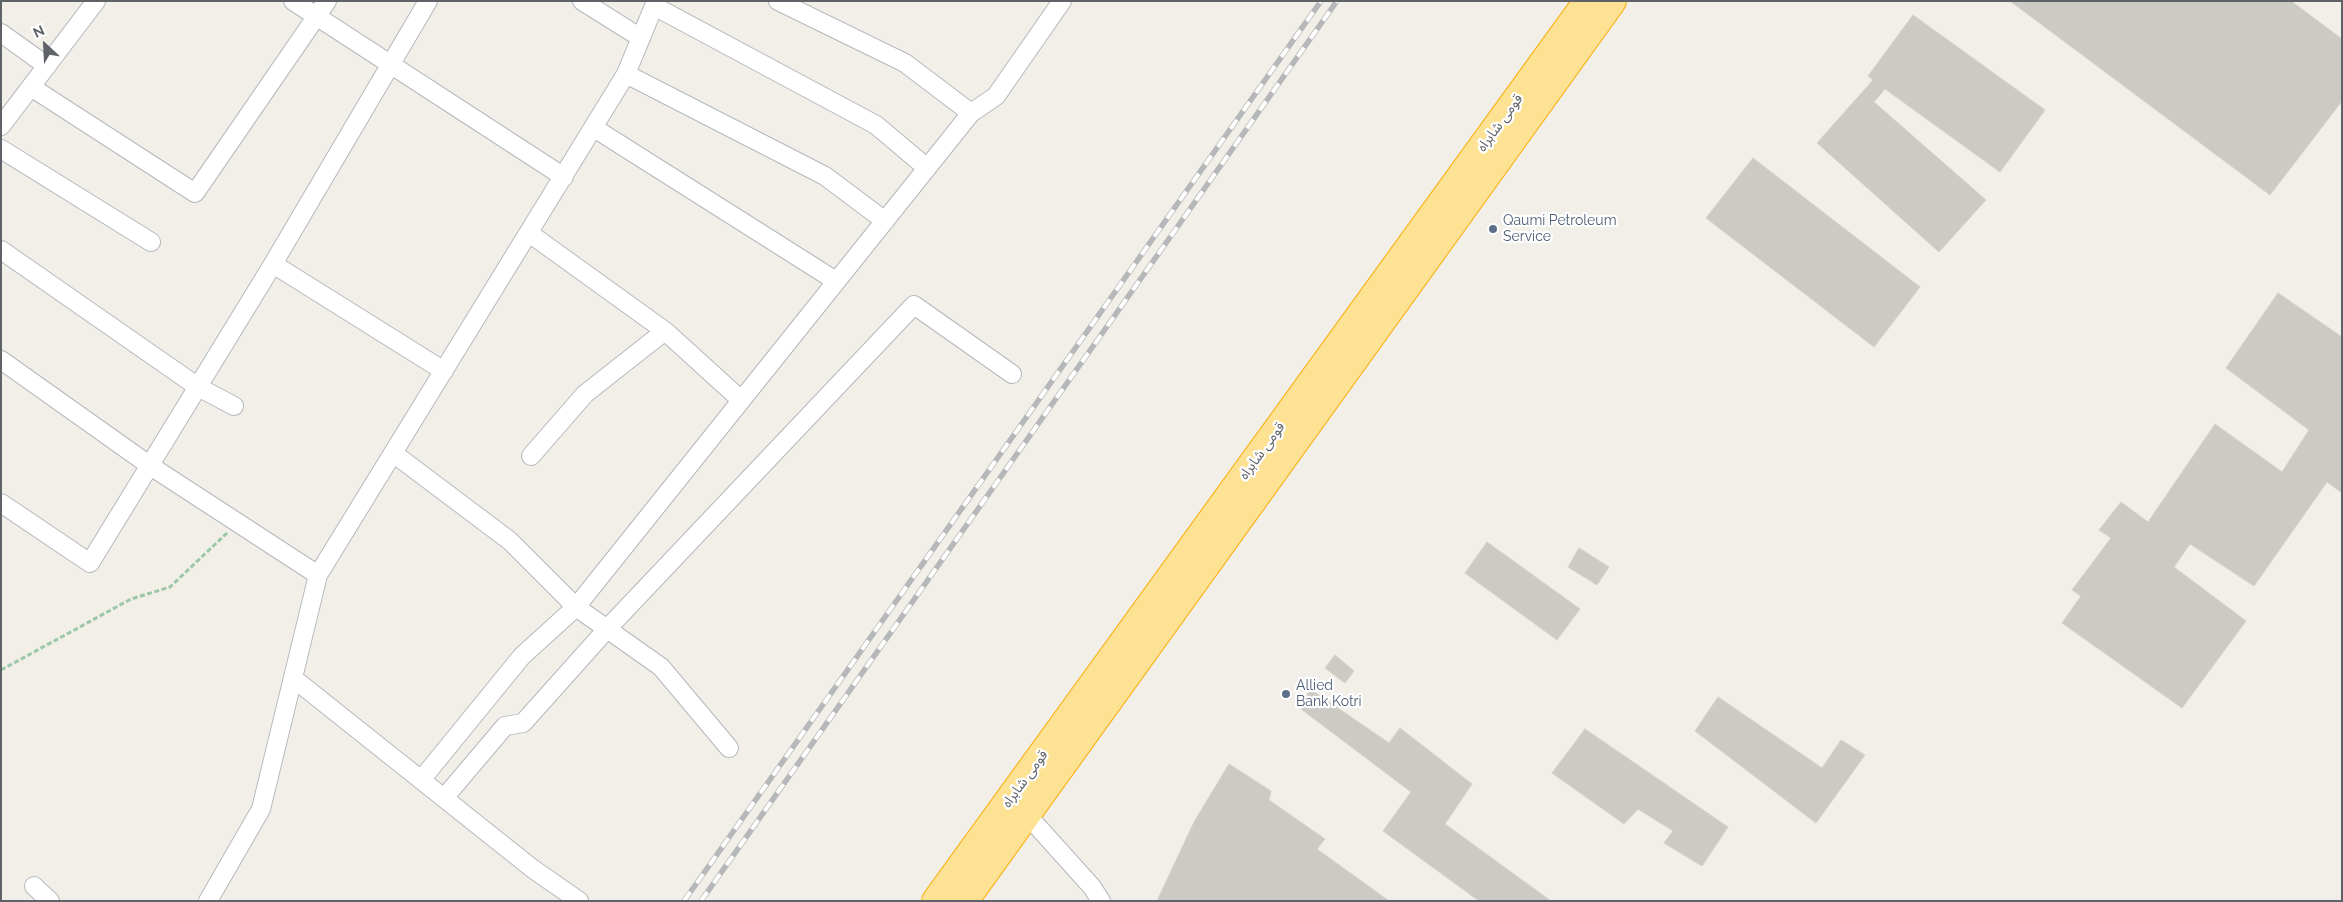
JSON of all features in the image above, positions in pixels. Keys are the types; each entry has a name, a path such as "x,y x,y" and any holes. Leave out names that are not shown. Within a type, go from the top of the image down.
{"highway":[{"name":"قومی شاہراہ","path":"964,901 1018,806 1588,1"},
{"name":"قومی شاہراہ","path":"936,901 1018,806 1612,1"}],"street":[{"path":"1,126 96,1"},
{"path":"294,1 564,177"},
{"path":"31,87 195,193 327,1"},
{"path":"1,503 90,563 273,264 428,1"},
{"path":"582,1 641,38"},
{"path":"778,1 905,63 971,113"},
{"path":"421,780 522,656 576,607 971,113 996,96 1062,1"},
{"path":"208,901 262,809 318,575 626,74 655,4 876,125 927,168"},
{"path":"1,33 47,66"},
{"path":"626,74 825,176 884,221"},
{"path":"594,128 836,282"},
{"path":"1,149 151,242"},
{"path":"530,233 665,331 741,400"},
{"path":"1,250 198,386 234,406"},
{"path":"273,264 444,370"},
{"path":"444,798 505,726 523,723 607,629 914,306 1012,374"},
{"path":"531,456 585,394 665,331"},
{"path":"1,360 150,465 318,575"},
{"path":"393,453 510,541 576,607 661,667 729,748"},
{"path":"293,678 533,869 579,901"},
{"path":"1018,806 1092,887 1101,901"},
{"path":"34,886 50,901"}],"path":[{"path":"1,670 131,599 170,587 238,523"}],"building":[{"path":"2010,1 2291,1 2342,39 2342,101 2270,195"},
{"path":"1913,15 2045,110 2000,172 1885,89 1874,102 1986,200 1939,252 1817,143 1873,80 1868,76"},
{"path":"1753,158 1920,287 1874,347 1706,218"},
{"path":"2278,293 2342,337 2342,493 2327,482 2254,586 2190,544 2174,567 2246,621 2182,708 2062,623 2081,596 2072,590 2111,538 2099,530 2121,502 2148,522 2215,424 2282,472 2309,430 2226,368"},
{"path":"1487,542 1580,609 1557,640 1465,573"},
{"path":"1579,548 1609,567 1597,585 1568,567"},
{"path":"1335,655 1354,671 1345,683 1325,668"},
{"path":"1310,689 1389,743 1400,728 1472,784 1445,824 1551,901 1479,901 1383,831 1411,792 1301,709"},
{"path":"1718,697 1822,768 1841,740 1865,755 1816,823 1695,731"},
{"path":"1585,729 1728,827 1702,866 1664,843 1673,831 1638,809 1624,824 1552,773"},
{"path":"1229,764 1271,791 1269,800 1325,839 1317,849 1389,901 1157,901 1194,822"}],"railway":[{"path":"684,901 1321,1"},
{"path":"701,901 1337,1"}],"place":[{"name":"Qaumi Petroleum Service","path":"1493,229"},
{"name":"Allied Bank Kotri","path":"1286,694"}]}
